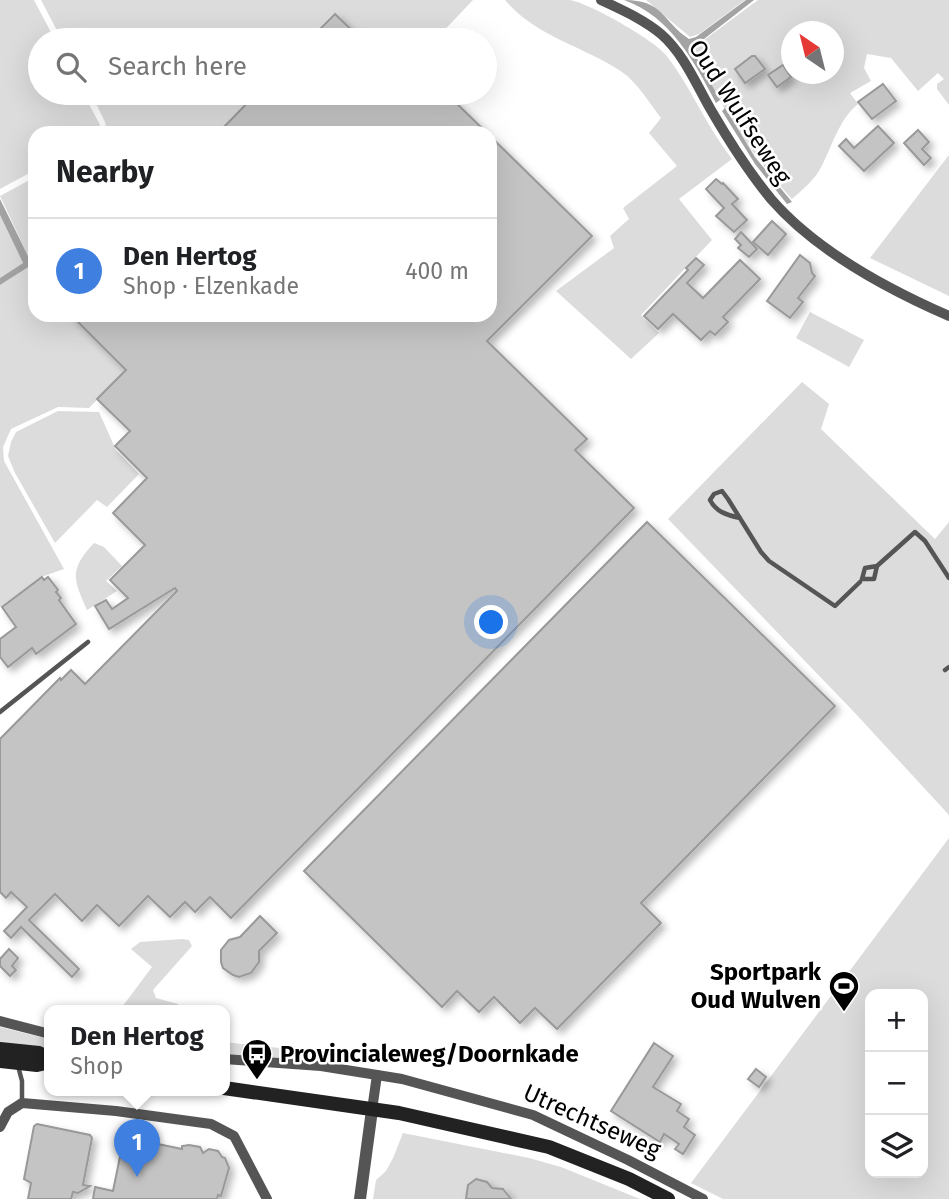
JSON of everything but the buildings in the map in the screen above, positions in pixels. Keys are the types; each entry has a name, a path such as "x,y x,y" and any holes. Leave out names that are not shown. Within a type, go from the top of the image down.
{"main road":[{"path":"0,1061 9,1054 39,1053 44,1056"},
{"name":"Utrechtseweg","path":"230,1089 398,1113 549,1147 629,1179 668,1199"}],"street":[{"name":"Oud Wulfseweg","path":"601,0 650,25 673,46 753,175 773,201 797,223 853,266 913,300 949,316"},
{"path":"0,1021 44,1032"},
{"name":"Utrechtseweg","path":"230,1059 321,1066 402,1079 533,1115 703,1199"},
{"path":"360,1199 377,1075"},
{"path":"0,1126 8,1112 22,1103 116,1111 211,1124 234,1136 267,1199"}],"lane":[{"path":"740,518 726,515 714,508 710,500 714,494 722,491 769,561 835,606 860,582"},
{"path":"877,566 915,532 925,541 949,578"},
{"path":"0,712 88,642"},
{"path":"9,1054 22,1081 22,1103"}],"shaded area":[{"path":"0,0 34,0 49,28 28,28 28,105 89,105 100,125 28,126 28,174 0,189"},
{"path":"41,0 473,0 446,28 350,28 334,13 319,28 56,28"},
{"path":"505,0 570,0 606,15 649,40 675,67 732,159 679,199 712,240 641,315 659,333 631,359 556,291 614,248 610,236 629,219 623,208 677,166 649,133 661,118 628,76 531,23"},
{"path":"624,0 637,1 655,8 689,39 696,37 746,0 754,0 695,46 695,54 720,100 716,103 690,56 668,29 655,17"},
{"path":"646,0 745,0 699,34 690,37"},
{"path":"758,0 949,0 949,105 937,89 937,84 944,79 938,73 918,91 891,58 867,54 864,68 871,81 850,93 858,104 840,126 816,175 792,199 750,148 726,111 696,52 696,46"},
{"path":"97,105 244,105 224,126 106,126"},
{"path":"725,108 755,157 792,202 787,204 755,164 722,111"},
{"path":"949,155 949,296 870,258"},
{"path":"28,181 28,256 0,196"},
{"path":"0,199 28,256 28,267 0,285 0,278 23,263 0,215"},
{"path":"0,215 23,263 0,278"},
{"path":"28,267 28,322 79,322 127,369 89,408 58,407 11,429 3,447 4,461 64,569 41,577 0,607 0,285"},
{"path":"810,312 864,340 849,367 796,338"},
{"path":"802,382 829,404 821,429 935,539 949,522 949,815 668,519"},
{"path":"58,411 99,412 116,450 139,474 107,507 97,500 55,543 8,456 16,432"},
{"path":"94,543 104,547 122,566 106,581 117,591 87,610 76,575 80,560"},
{"name":"Sportpark Oud Wulven","path":"949,838 949,1199 723,1199 691,1183"},
{"path":"189,940 192,946 153,990 156,998 179,1005 124,1005 152,967 131,949 140,942"},
{"path":"0,1027 44,1038 44,1049 0,1043"},
{"path":"230,1043 314,1053 309,1060 230,1055"},
{"path":"403,1133 529,1158 561,1167 640,1199 512,1199 505,1189 492,1187 487,1181 475,1179 468,1185 467,1199 373,1199 376,1180 386,1171"}],"place":[{"name":"Sportpark Oud Wulven","path":"844,1013"},
{"name":"Provincialeweg/Doornkade","path":"257,1081"},
{"name":"Den Hertog","path":"137,1177"}]}
